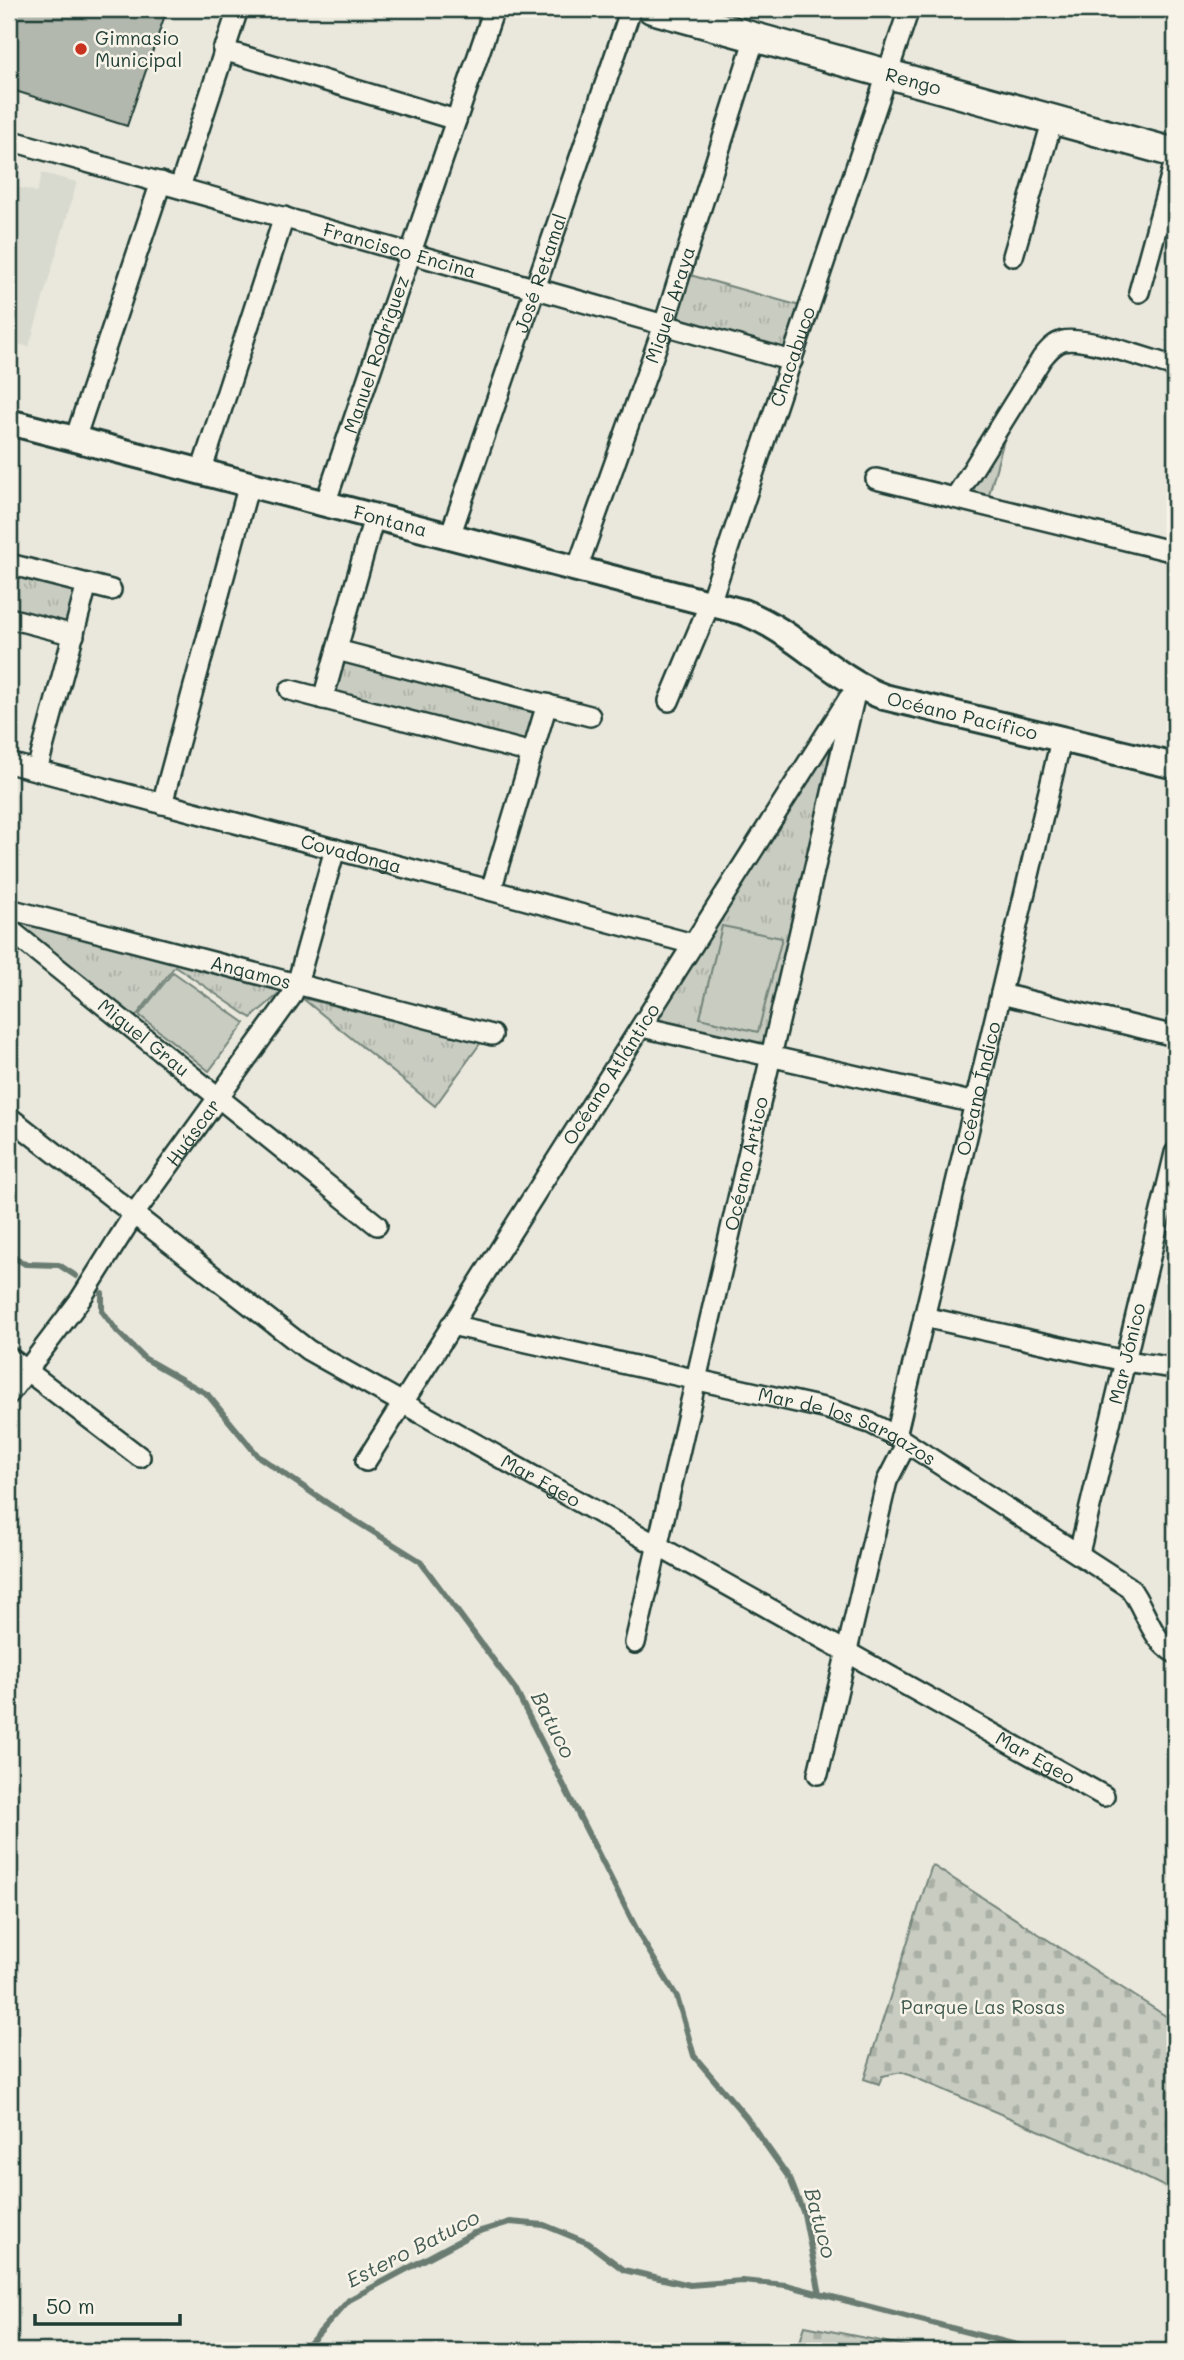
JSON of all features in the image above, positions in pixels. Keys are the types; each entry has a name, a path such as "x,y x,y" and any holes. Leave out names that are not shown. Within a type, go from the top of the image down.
{"main road":[{"name":"Rengo","path":"652,9 1175,153"}],"street":[{"path":"75,439 238,9"},
{"name":"Manuel Rodríguez","path":"325,504 494,9"},
{"name":"José Retamal","path":"450,536 631,9"},
{"name":"Chacabuco","path":"669,701 710,604 909,9"},
{"name":"Miguel Araya","path":"577,569 664,325 755,37"},
{"path":"223,50 456,120"},
{"path":"1013,256 1053,119"},
{"name":"Francisco Encina","path":"9,140 792,361"},
{"path":"1139,292 1175,161"},
{"path":"201,472 284,217"},
{"path":"955,498 1051,347 1064,341 1090,343 1175,367"},
{"name":"Fontana","path":"9,422 710,604 750,615 770,624"},
{"path":"876,479 1175,552"},
{"path":"162,804 249,484"},
{"path":"323,699 374,517"},
{"path":"9,564 111,590"},
{"path":"37,770 87,584"},
{"path":"9,618 74,635"},
{"name":"Océano Pacífico","path":"770,624 857,685 901,702 1175,766"},
{"path":"337,650 590,716"},
{"name":"Océano Atlántico","path":"366,1461 857,685"},
{"name":"Océano Ártico","path":"635,1643 857,685"},
{"path":"290,690 532,753"},
{"path":"491,890 547,704"},
{"name":"Océano Índico","path":"818,1774 887,1481 901,1440 925,1317 1061,740"},
{"name":"Covadonga","path":"9,763 693,944"},
{"name":"Huáscar","path":"9,1394 80,1300 134,1214 291,997 335,849"},
{"name":"Angamos","path":"9,909 492,1035"},
{"name":"Miguel Grau","path":"9,929 377,1225"},
{"path":"1001,994 1175,1036"},
{"path":"642,1027 975,1103"},
{"name":"Mar Egeo","path":"9,1117 308,1350 1104,1796"},
{"name":"Mar Jónico","path":"1079,1553 1175,1153"},
{"path":"925,1317 1125,1361 1175,1368"},
{"name":"Mar de los Sargazos","path":"451,1325 828,1409 870,1423 901,1440 1129,1587 1138,1598 1159,1640 1175,1653"},
{"path":"9,1357 140,1457"}],"shaded area":[{"path":"42,173 77,182 29,347 11,342 9,348 9,203 14,186 37,192"}],"green space":[{"path":"690,275 800,306 785,351 674,317"},
{"path":"1005,436 987,502 960,496"},
{"path":"9,571 80,589 68,626 9,611"},
{"path":"341,659 537,708 525,744 331,691"},
{"path":"844,713 767,1049 654,1020"},
{"path":"9,913 287,987 251,1018 175,966 133,1020 9,922"},
{"path":"722,926 782,938 758,1032 700,1018"},
{"path":"173,972 245,1023 209,1071 139,1015"},
{"path":"302,998 482,1041 435,1106"},
{"name":"Parque Las Rosas","path":"932,1865 1175,2022 1175,2192 1118,2164 902,2072 882,2076 879,2084 864,2079"},
{"path":"805,2326 931,2351 797,2351"}],"building":[{"name":"Gimnasio Municipal","path":"9,9 167,9 127,126 9,89"},
{"path":"9,164 19,167 11,194 9,194"}],"waterway":[{"name":"Batuco","path":"9,1254 25,1264 59,1265 76,1276"},
{"name":"Batuco","path":"102,1293 102,1311 117,1331 144,1358 207,1394 258,1456 420,1561 515,1689 641,1938 677,1997 694,2056 746,2117 790,2179 804,2214 820,2294"},
{"name":"Estero Batuco","path":"303,2351 349,2300 474,2233 510,2222 544,2225 588,2243 624,2270 690,2285 742,2281 786,2285 1040,2351"}],"place":[{"name":"Gimnasio Municipal","path":"81,49"}]}
